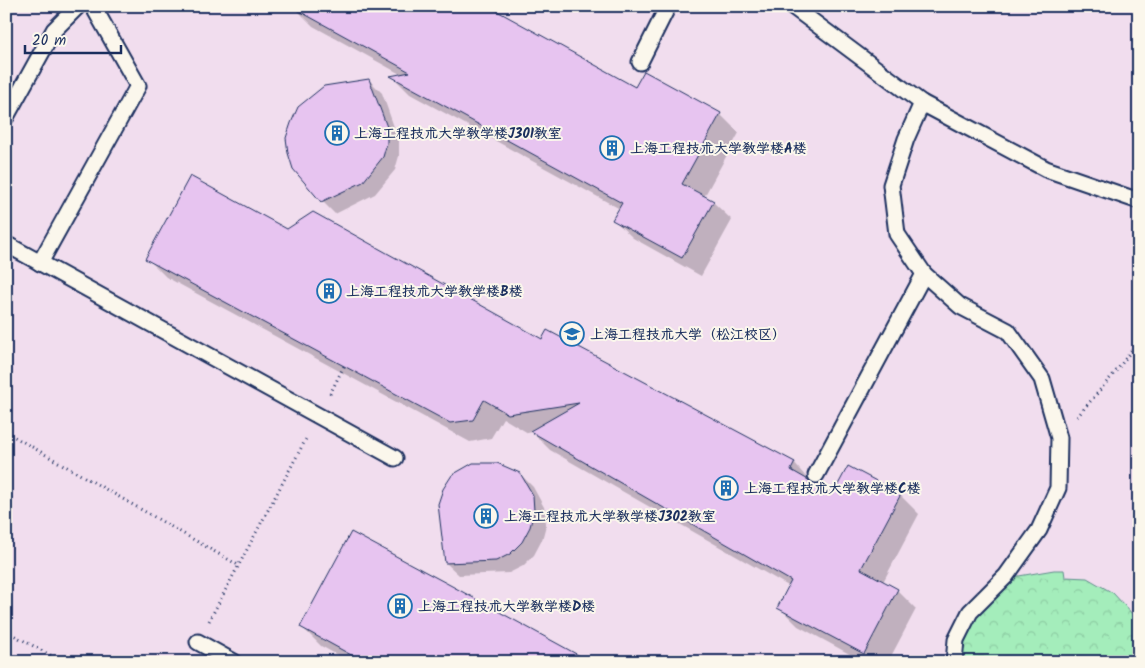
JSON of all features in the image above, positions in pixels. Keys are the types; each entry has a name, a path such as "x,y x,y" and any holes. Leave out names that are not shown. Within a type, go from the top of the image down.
{"lane":[{"path":"6,117 54,30 78,6"},
{"path":"40,263 138,86 92,6"},
{"path":"640,62 668,6"},
{"path":"792,6 922,102 1046,169 1139,201"},
{"path":"922,102 906,139 891,185 897,234 924,274 960,306 1008,332 1042,379 1059,438 1058,488 1039,530 1006,576 970,612 956,640 954,662"},
{"path":"6,244 396,458"},
{"path":"816,475 924,274"},
{"path":"198,642 234,662"}],"path":[{"path":"1059,438 1118,370 1139,340"},
{"path":"198,642 344,366"},
{"path":"6,432 238,565"},
{"path":"6,631 63,662"}],"shaded area":[{"name":"上海工程技术大学（松江校区）","path":"6,6 1139,6 1139,662 6,662"}],"green space":[{"path":"1064,570 1065,577 1087,578 1113,593 1135,617 1139,630 1139,662 954,662 970,612 1013,577"}],"building":[{"name":"上海工程技术大学教学楼A楼","path":"290,6 488,6 635,87 644,71 721,113 682,184 714,201 682,258 612,220 622,203 390,76 410,72"},
{"name":"上海工程技术大学教学楼J301教室","path":"369,79 387,127 387,143 383,157 363,182 321,202 293,169 286,138 291,123 298,107 324,86"},
{"path":"190,176 287,229 313,212 542,339 547,330 795,462 791,470 833,494 848,466 901,494 861,569 898,589 864,654 777,608 791,581 530,431 579,403 508,414 484,400 473,420 450,423 145,259"},
{"name":"上海工程技术大学教学楼J302教室","path":"473,463 497,463 520,473 533,495 534,511 530,527 522,542 510,554 496,561 445,563 438,504 443,489 452,475"},
{"name":"上海工程技术大学教学楼D楼","path":"351,532 591,662 364,662 300,627"}],"place":[{"name":"上海工程技术大学教学楼J301教室","path":"337,133"},
{"name":"上海工程技术大学教学楼A楼","path":"612,148"},
{"name":"上海工程技术大学教学楼B楼","path":"329,291"},
{"name":"上海工程技术大学（松江校区）","path":"572,334"},
{"name":"上海工程技术大学教学楼C楼","path":"726,488"},
{"name":"上海工程技术大学教学楼J302教室","path":"486,516"},
{"name":"上海工程技术大学教学楼D楼","path":"400,606"}]}
